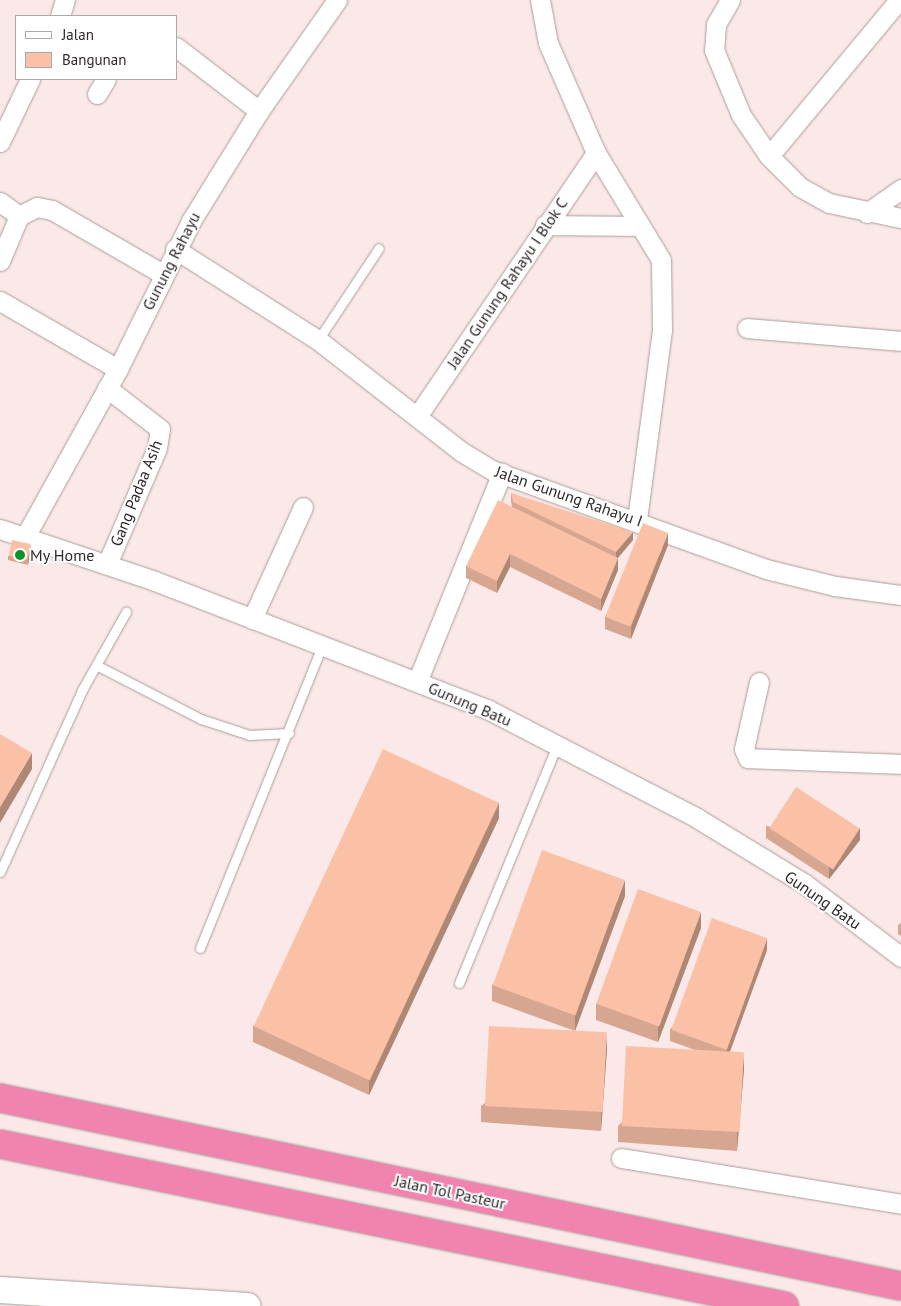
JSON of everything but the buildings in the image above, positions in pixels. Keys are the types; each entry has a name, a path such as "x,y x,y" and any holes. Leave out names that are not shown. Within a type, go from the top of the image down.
{"highway":[{"name":"Jalan Tol Pasteur","path":"0,1098 901,1286"},
{"path":"0,1144 784,1306"}],"main road":[{"path":"0,1290 156,1302 247,1306"}],"street":[{"path":"60,15 65,0"},
{"name":"Gunung Rahayu","path":"26,535 118,369 175,249 259,111 337,0"},
{"path":"730,0 716,24 714,50 741,115 769,156 807,191 829,204 867,213 901,218"},
{"path":"769,156 899,0"},
{"path":"542,1 548,43 596,153 660,260 662,330 637,519"},
{"path":"178,49 259,111"},
{"path":"0,142 30,80"},
{"name":"Jalan Gunung Rahayu I Blok C","path":"418,415 545,225 596,153"},
{"path":"867,213 901,189"},
{"path":"0,202 19,216"},
{"path":"0,261 19,216 38,206 52,210 163,274"},
{"path":"545,225 638,226"},
{"name":"Jalan Gunung Rahayu I","path":"175,249 318,340 418,415 462,452 502,473 637,519 766,568 835,586 901,595"},
{"path":"0,301 118,369"},
{"path":"747,328 901,341"},
{"name":"Gang Padaa Asih","path":"107,388 160,429 157,448 107,564"},
{"path":"417,682 502,473"},
{"path":"252,619 303,507"},
{"name":"Gunung Batu","path":"0,529 26,535 107,564 488,709 557,746 599,763 723,834 805,884 901,957"},
{"path":"759,682 744,749 748,758 901,764"},
{"path":"621,1158 901,1204"}],"lane":[{"path":"318,340 379,248"},
{"path":"0,872 96,665 126,612"},
{"path":"200,948 289,732 322,646"},
{"path":"96,665 216,724 249,735 289,732"},
{"path":"459,983 557,746"}],"place":[{"name":"My Home","path":"20,555"}]}
